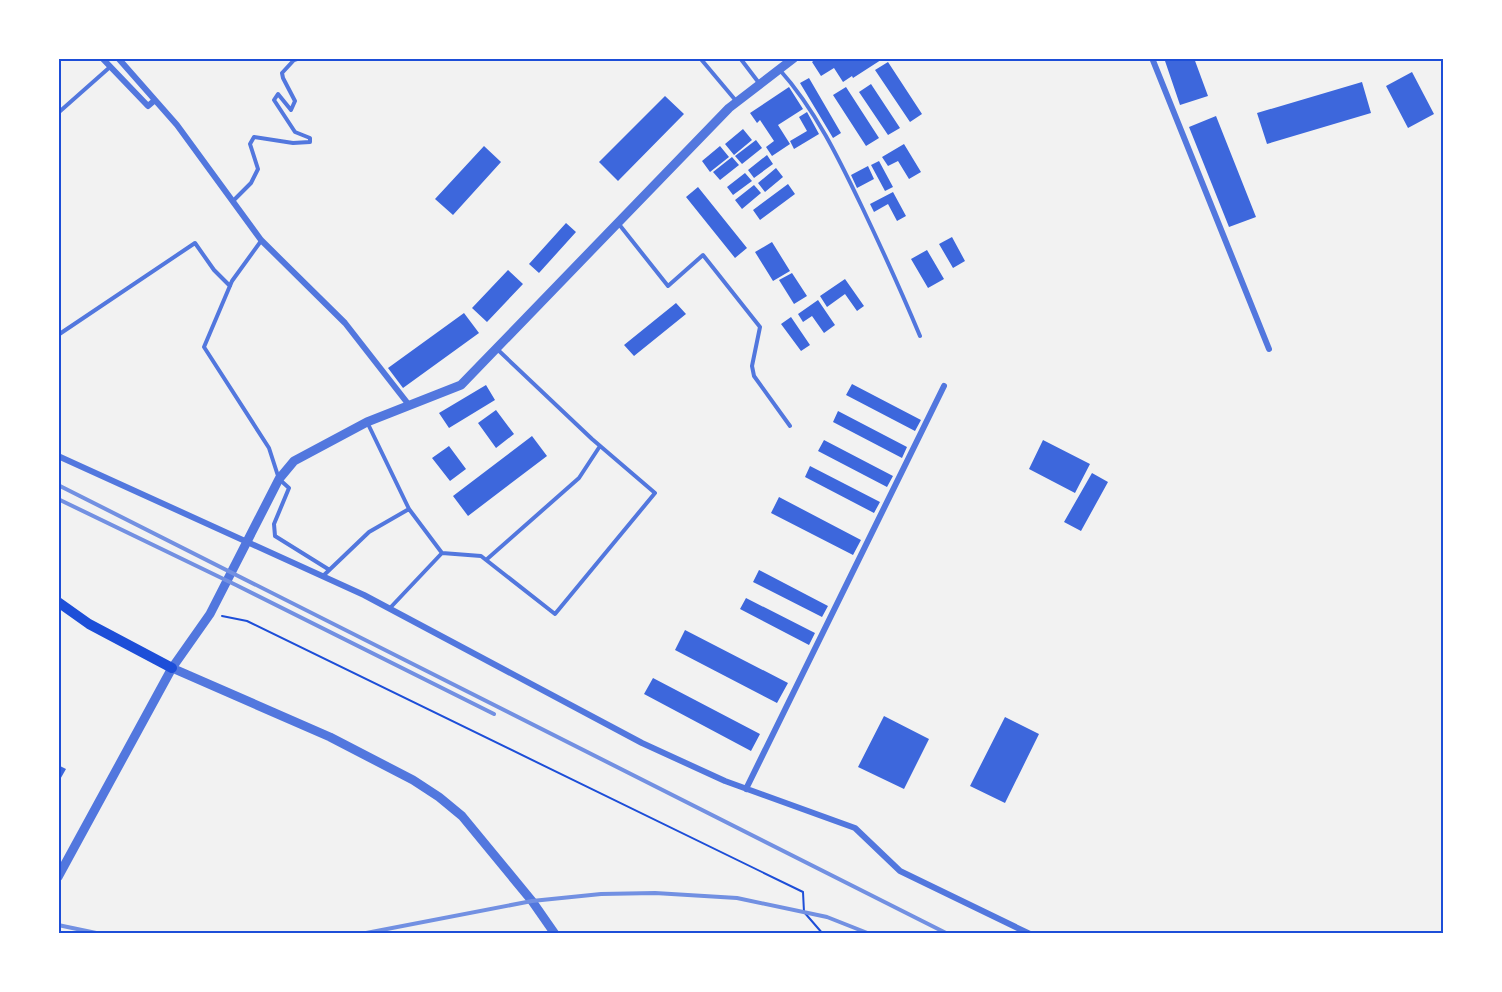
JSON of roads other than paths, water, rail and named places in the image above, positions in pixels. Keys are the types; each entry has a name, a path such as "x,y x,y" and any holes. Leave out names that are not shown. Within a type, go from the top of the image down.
{"main road":[{"path":"58,602 89,624 172,668"}],"street":[{"path":"102,58 147,106 155,100"},
{"path":"118,58 177,125 261,240 345,323 409,405"},
{"path":"58,877 172,668 210,614 279,479 294,461 367,422 461,385 737,102 794,58"},
{"path":"1152,58 1269,349"},
{"path":"746,789 944,386"},
{"path":"58,456 390,608 642,743 746,789 855,828 900,871 1030,933"},
{"path":"172,668 330,737 413,780 439,797 462,816 532,901 555,933"}],"lane":[{"path":"233,201 251,183 258,169 250,144 254,137 293,143 310,142 310,138 295,132 274,100 278,94 291,110 295,101 282,73 294,60 300,58"},
{"path":"700,58 737,102"},
{"path":"740,58 760,84"},
{"path":"58,112 110,67"},
{"path":"779,69 797,89 838,157 921,336"},
{"path":"618,223 668,286 704,255 760,327 752,366 754,376 790,426"},
{"path":"261,240 230,285 204,346 269,448 279,479 289,488 273,524 275,536 328,569"},
{"path":"58,335 195,243 214,270 230,285"},
{"path":"367,422 409,509 442,553 481,556 555,615 656,493 600,446 496,348"},
{"path":"486,560 579,478 600,446"},
{"path":"322,576 369,532 409,509"},
{"path":"390,608 442,553"}],"railway":[{"path":"58,485 948,934"},
{"path":"58,499 494,714"},
{"path":"361,934 532,901 601,894 655,893 737,898 827,917 870,934"},
{"path":"58,925 101,934"}]}
